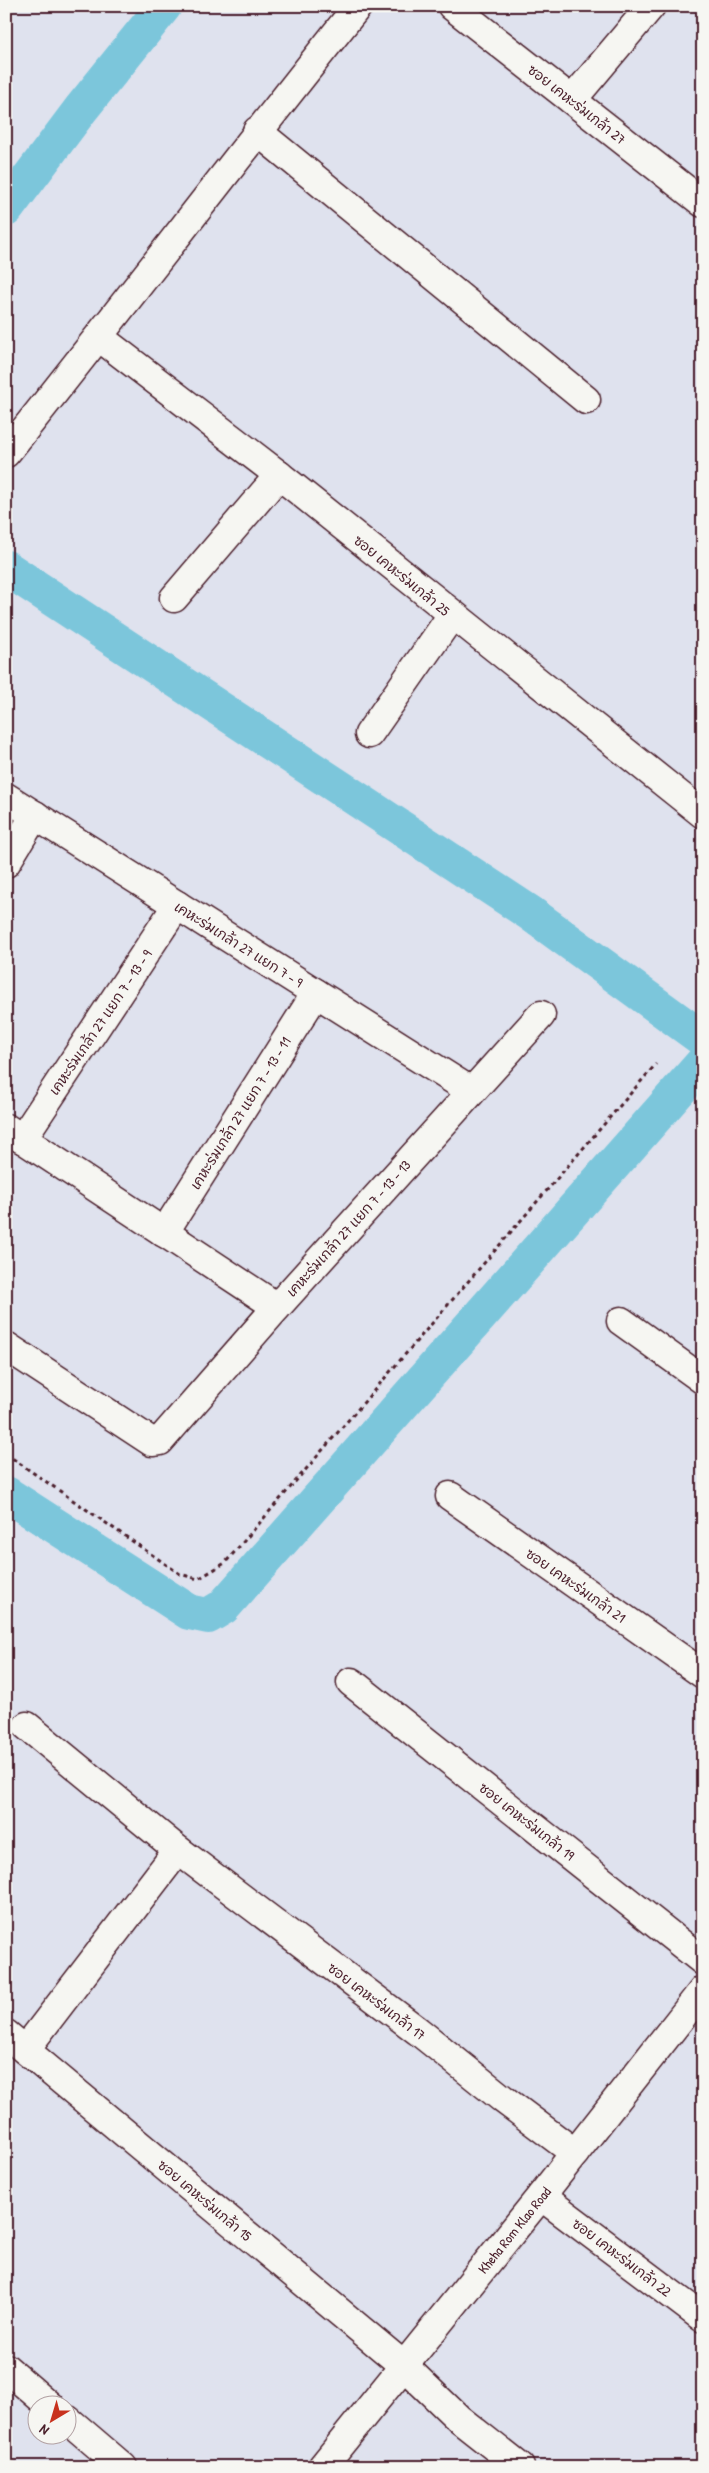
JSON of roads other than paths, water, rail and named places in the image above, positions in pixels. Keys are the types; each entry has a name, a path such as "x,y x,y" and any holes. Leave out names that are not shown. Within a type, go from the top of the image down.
{"street":[{"path":"6,452 99,337 257,131 358,6"},
{"name":"ซอย เคหะร่มเกล้า 27","path":"452,6 703,202"},
{"path":"572,100 651,6"},
{"path":"257,131 586,400"},
{"name":"ซอย เคหะร่มเกล้า 25","path":"99,337 279,475 452,616 703,814"},
{"path":"174,598 279,475"},
{"path":"368,734 452,616"},
{"name":"เคหะร่มเกล้า 27 แยก 7 - 9","path":"6,797 471,1091"},
{"path":"6,862 35,815"},
{"name":"เคหะร่มเกล้า 27 แยก 7 - 13 - 9","path":"14,1133 177,905"},
{"name":"เคหะร่มเกล้า 27 แยก 7 - 13 - 11","path":"164,1233 316,993"},
{"name":"เคหะร่มเกล้า 27 แยก 7 - 13 - 13","path":"6,1346 156,1443 541,1015"},
{"path":"14,1133 277,1307"},
{"path":"621,1321 703,1380"},
{"name":"ซอย เคหะร่มเกล้า 21","path":"450,1496 703,1674"},
{"name":"ซอย เคหะร่มเกล้า 19","path":"351,1682 703,1961"},
{"name":"ซอย เคหะร่มเกล้า 17","path":"27,1726 178,1850 575,2153"},
{"path":"16,2042 178,1850"},
{"name":"Kheha Rom Klao Road","path":"322,2467 541,2196 703,1990"},
{"name":"ซอย เคหะร่มเกล้า 15","path":"16,2042 403,2365 459,2419 520,2467"},
{"name":"ซอย เคหะร่มเกล้า 22","path":"541,2196 703,2318"},
{"path":"6,2368 38,2396"},
{"path":"78,2429 123,2467"}],"waterway":[{"path":"6,209 81,109 164,6"},
{"path":"6,568 530,913 703,1039"},
{"path":"6,1494 189,1612 208,1616 223,1607 703,1063"}]}
